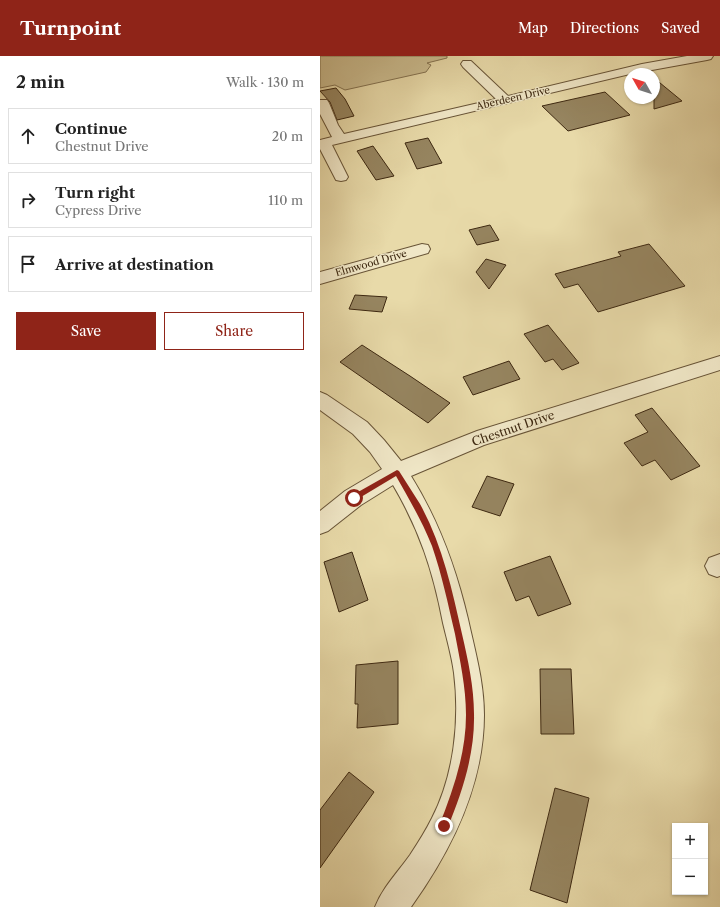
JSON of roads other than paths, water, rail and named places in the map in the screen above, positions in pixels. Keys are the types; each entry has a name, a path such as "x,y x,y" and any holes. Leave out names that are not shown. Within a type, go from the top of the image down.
{"street":[{"name":"Aberdeen Drive","path":"322,144 642,68 707,56"},
{"path":"467,64 505,100"},
{"path":"322,102 331,125 340,139"},
{"path":"322,144 341,176"},
{"name":"Elmwood Drive","path":"320,278 422,249"},
{"name":"Chestnut Drive","path":"320,524 354,498 397,472 477,439 720,363"},
{"path":"320,400 360,428 377,446 397,472 418,507 435,546 449,591 467,673 470,715 466,753 459,785 444,826 422,865 391,907"}]}
